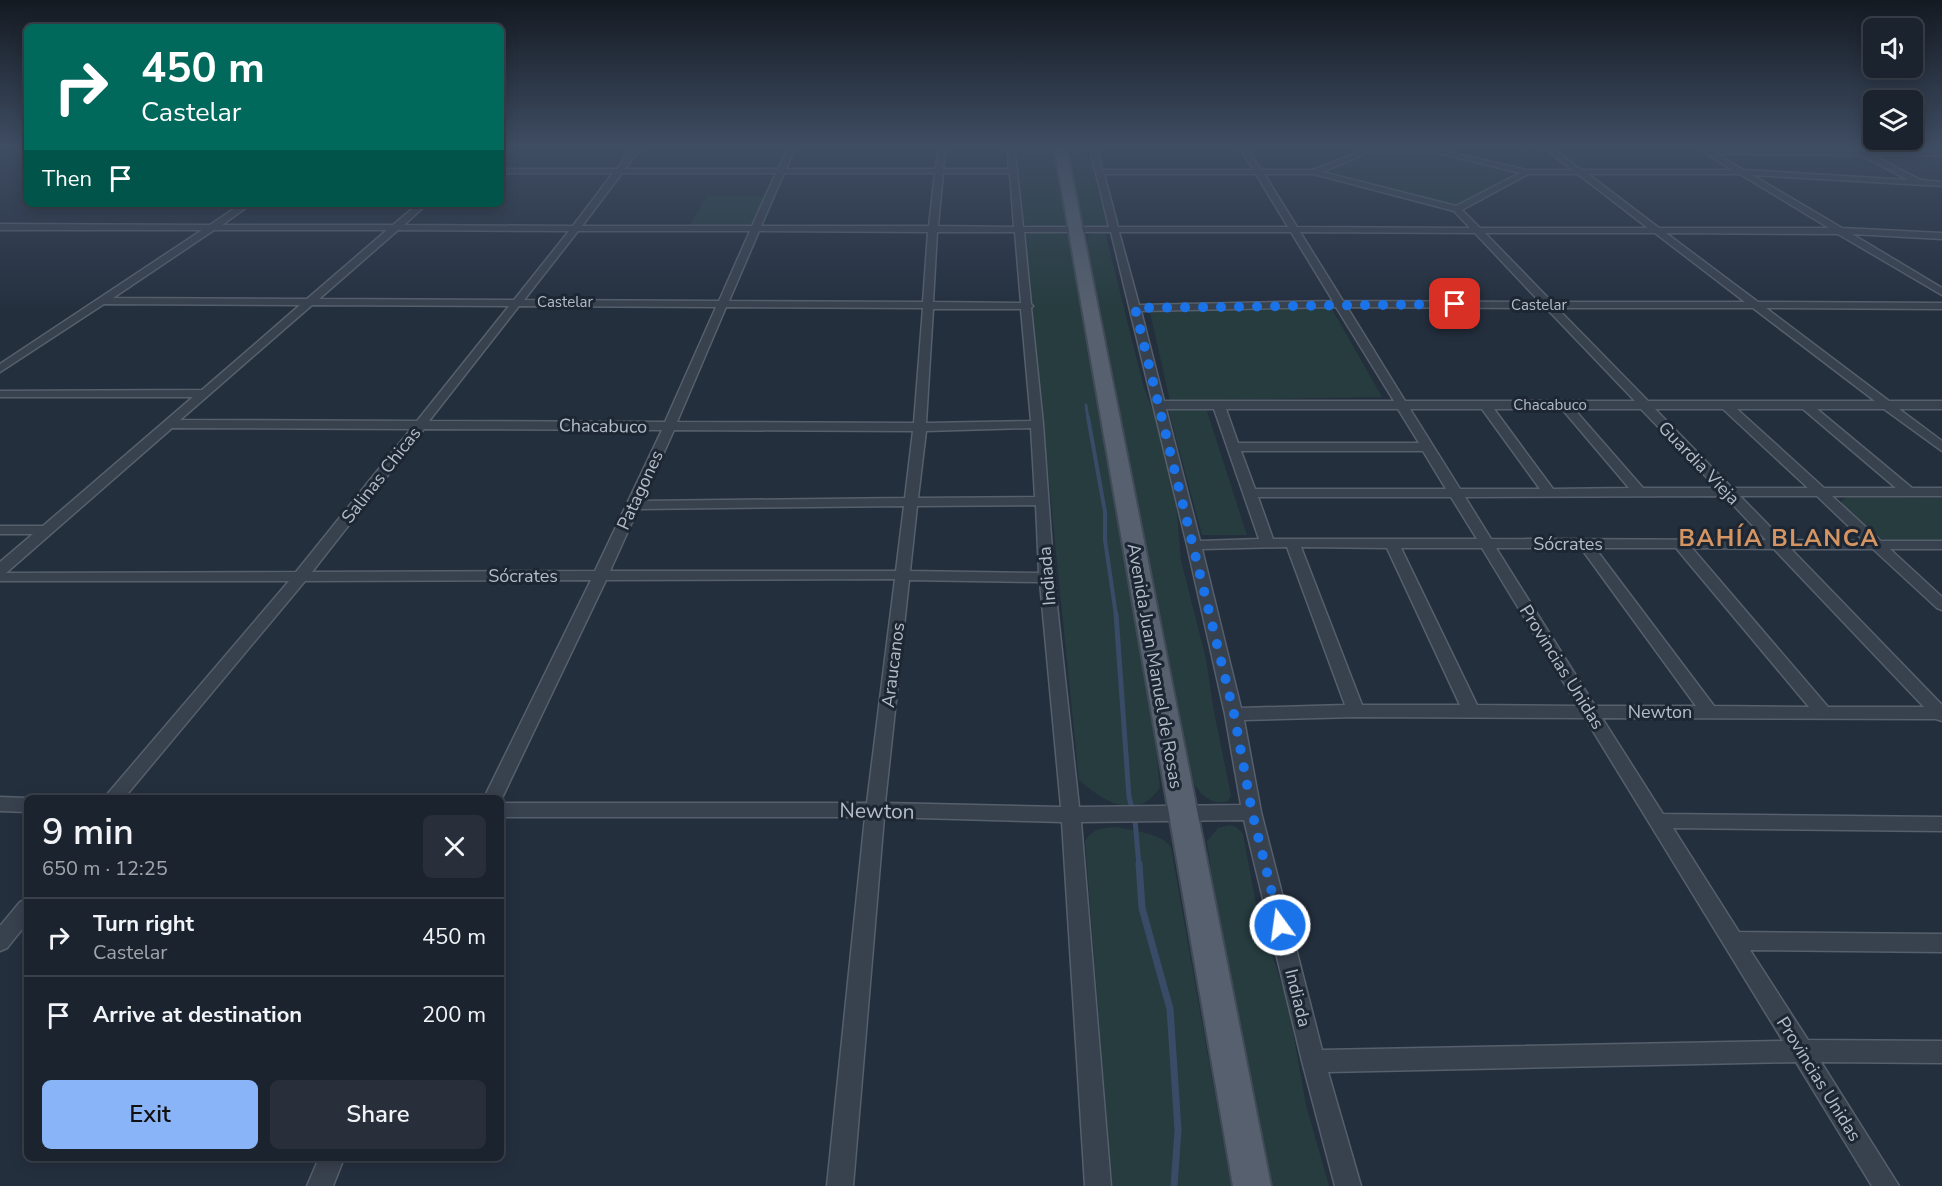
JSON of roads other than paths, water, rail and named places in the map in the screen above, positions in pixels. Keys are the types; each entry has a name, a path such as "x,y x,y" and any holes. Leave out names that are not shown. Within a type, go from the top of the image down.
{"main road":[{"name":"Avenida Juan Manuel de Rosas","path":"1070,200 1182,816 1252,1186"}],"street":[{"name":"Salinas Chicas","path":"116,795 300,577 597,200"},
{"name":"Patagones","path":"494,795 602,575 669,427 766,200"},
{"name":"Araucanos","path":"840,1186 875,810 920,427 933,229 937,200"},
{"name":"Indiada","path":"1015,200 1028,306 1047,578 1071,816 1098,1186"},
{"name":"Indiada","path":"1106,200 1194,545 1234,714 1252,812 1313,1061 1348,1186"},
{"name":"Provincias Unidas","path":"1276,200 1590,712 1886,1186"},
{"path":"1424,200 1457,209 1473,200"},
{"path":"1617,200 1942,447"},
{"path":"1789,200 1942,292"},
{"path":"0,369 242,207"},
{"path":"0,570 419,207"},
{"name":"Guardia Vieja","path":"1457,209 1474,230 1941,713"},
{"path":"0,227 1656,230 1840,231 1942,236"},
{"name":"Castelar","path":"102,301 1028,306"},
{"name":"Castelar","path":"1135,308 1340,304 1942,306"},
{"path":"0,394 204,393"},
{"path":"1485,404 1549,492"},
{"name":"Chacabuco","path":"1158,405 1942,405"},
{"path":"1565,405 1639,492"},
{"path":"1726,405 1942,605"},
{"path":"1806,405 1909,492"},
{"path":"1219,406 1267,543"},
{"name":"Chacabuco","path":"169,424 669,427 920,427 1037,424"},
{"path":"1234,447 1427,447"},
{"path":"1250,493 1942,492"},
{"path":"634,505 1041,501"},
{"path":"0,530 46,530"},
{"name":"Sócrates","path":"1194,545 1267,543 1942,545"},
{"path":"1292,543 1356,711"},
{"path":"1392,543 1472,712"},
{"path":"1586,544 1709,712"},
{"path":"1682,544 1824,713"},
{"name":"Sócrates","path":"0,577 904,575 1047,578"},
{"name":"Newton","path":"1234,714 1356,711 1941,713"},
{"path":"0,804 24,805"},
{"name":"Newton","path":"504,810 875,810 1071,816 1182,816 1252,812"},
{"path":"1658,821 1942,824"},
{"path":"0,942 24,912"},
{"path":"1733,941 1942,943"},
{"path":"1313,1061 1801,1051 1942,1052"},
{"path":"320,1186 331,1161"}],"waterway":[{"path":"1086,405 1088,419"},
{"path":"1088,417 1105,512 1105,540 1116,615"},
{"path":"1116,614 1129,797 1135,820 1139,866"},
{"path":"1139,864 1142,908 1170,1009 1178,1130 1174,1186"}],"district":[{"name":"BAHÍA BLANCA","path":"1779,538"}]}
